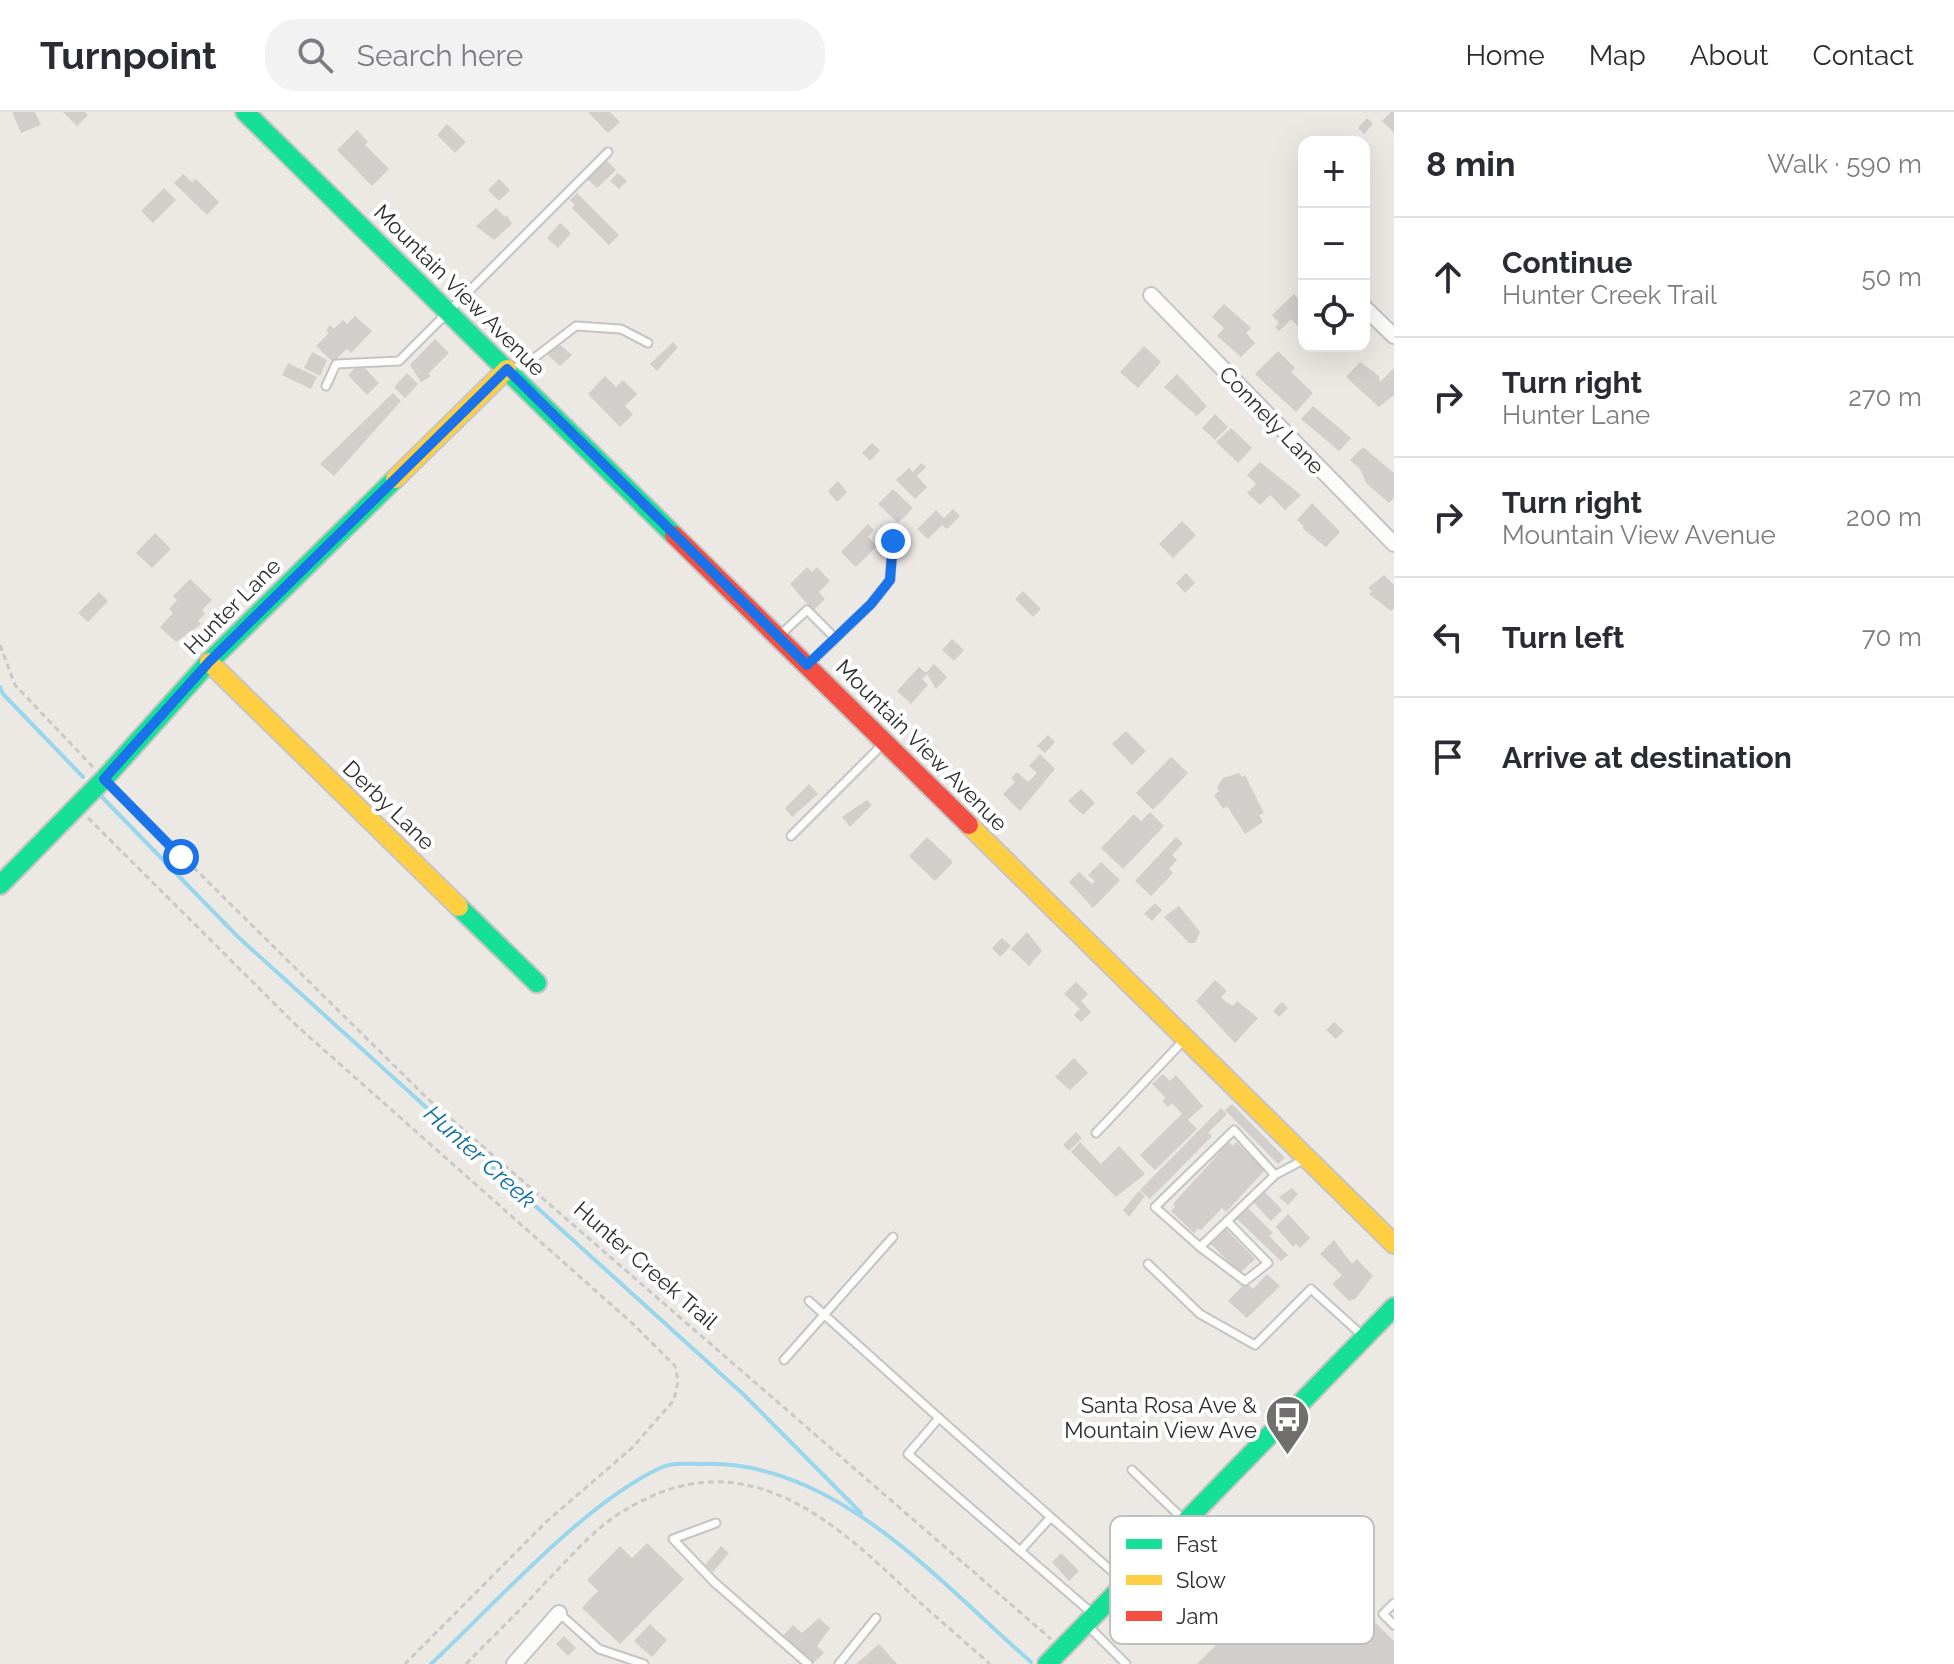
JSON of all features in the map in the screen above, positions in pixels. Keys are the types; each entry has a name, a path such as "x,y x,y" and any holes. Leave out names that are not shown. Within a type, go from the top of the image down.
{"street":[{"name":"Mountain View Avenue","path":"245,112 1394,1244"},
{"name":"Connely Lane","path":"1151,295 1394,544"},
{"path":"1370,313 1394,336"},
{"name":"Hunter Lane","path":"0,885 104,779 209,662 507,369"},
{"name":"Derby Lane","path":"209,662 537,983"},
{"path":"1191,1516 1394,1307"},
{"path":"1047,1664 1110,1599"},
{"path":"514,1664 559,1613"}],"lane":[{"path":"326,386 336,364 399,361 608,152"},
{"path":"507,369 525,365 576,326 621,329 648,343"},
{"path":"807,665 890,580 893,541"},
{"path":"778,637 807,610 835,638"},
{"path":"791,836 885,742"},
{"path":"1096,1133 1186,1038"},
{"path":"1227,1221 1268,1263 1245,1281 1155,1207 1234,1130 1275,1175"},
{"path":"1200,1247 1275,1175 1307,1158"},
{"path":"784,1360 893,1237"},
{"path":"1148,1264 1200,1314 1255,1345 1311,1289 1365,1337"},
{"path":"809,1301 1110,1570"},
{"path":"939,1418 908,1454 1065,1590 1126,1664"},
{"path":"1132,1470 1181,1516"},
{"path":"1020,1551 1050,1518"},
{"path":"716,1523 673,1539 714,1582 808,1664"},
{"path":"1394,1603 1383,1614 1394,1625"},
{"path":"559,1613 599,1649 644,1664"},
{"path":"839,1664 876,1618"}],"path":[{"name":"Hunter Creek Trail","path":"0,645 15,685 104,779 428,1099 1062,1648"},
{"path":"76,806 297,1026 632,1323 675,1366 678,1381 674,1400 659,1421 546,1522 405,1664"},
{"path":"466,1664 593,1535 620,1512 669,1492 702,1483 738,1482 783,1496 848,1535 990,1664"}],"building":[{"path":"12,112 35,112 41,125 21,133"},
{"path":"63,112 85,112 88,115 77,126"},
{"path":"588,112 610,112 620,122 608,133"},
{"path":"1394,112 1394,133 1382,121"},
{"path":"1367,118 1373,124 1364,134 1358,128"},
{"path":"447,124 466,142 455,153 437,135"},
{"path":"357,130 368,142 365,145 389,169 372,186 337,150"},
{"path":"605,159 616,170 597,188 586,178"},
{"path":"618,173 627,181 619,189 610,181"},
{"path":"183,174 192,182 196,179 219,202 207,215 174,183"},
{"path":"499,179 510,190 499,201 488,190"},
{"path":"164,188 176,200 153,223 141,211"},
{"path":"577,193 619,235 609,245 572,208 575,205 570,200"},
{"path":"496,208 505,217 507,215 512,224 494,240 476,226"},
{"path":"560,223 571,233 558,248 547,238"},
{"path":"1294,294 1298,298 1298,326 1291,319 1279,331 1275,327 1279,323 1272,315"},
{"path":"1224,304 1251,328 1246,333 1255,343 1241,357 1217,336 1224,328 1212,317"},
{"path":"355,316 372,331 351,353 347,349 333,362 316,346 329,333 326,330 330,325 334,329 343,320 347,324"},
{"path":"435,339 449,353 428,374 431,376 421,382 410,365"},
{"path":"673,342 678,347 657,371 650,364"},
{"path":"558,343 572,355 560,366 547,354"},
{"path":"1144,346 1161,362 1138,388 1120,372"},
{"path":"1278,351 1295,368 1291,372 1313,393 1296,412 1255,374"},
{"path":"312,352 327,360 320,376 304,368"},
{"path":"1360,362 1379,376 1380,382 1394,368 1394,395 1379,407 1346,377"},
{"path":"288,363 317,377 311,389 282,375"},
{"path":"360,363 379,383 367,395 348,375"},
{"path":"407,373 418,384 405,398 394,387"},
{"path":"1177,374 1207,406 1197,416 1164,387"},
{"path":"605,376 616,387 623,380 637,394 625,406 633,414 620,427 588,394"},
{"path":"393,393 401,401 334,476 320,464"},
{"path":"1313,406 1351,438 1339,451 1301,419"},
{"path":"1215,414 1228,427 1215,440 1202,428"},
{"path":"1231,428 1252,448 1238,463 1216,442"},
{"path":"872,443 880,450 870,461 862,453"},
{"path":"1363,447 1394,473 1394,498 1389,503 1366,483 1361,470 1350,460"},
{"path":"1260,462 1301,495 1285,510 1270,495 1260,505 1247,493 1256,484 1247,475"},
{"path":"921,463 926,467 917,476 927,487 915,499 896,480 909,468 913,472"},
{"path":"838,481 847,492 837,502 828,491"},
{"path":"893,489 913,508 898,523 878,504"},
{"path":"1312,503 1340,532 1326,547 1302,528 1304,526 1297,520"},
{"path":"953,509 960,516 947,529 942,525 928,539 917,529 936,510 944,518"},
{"path":"1182,521 1196,535 1173,558 1159,544"},
{"path":"868,524 874,530 868,537 877,546 856,567 841,552"},
{"path":"155,533 171,549 152,568 136,553"},
{"path":"807,567 812,572 817,567 830,581 819,592 825,599 813,611 790,584"},
{"path":"1186,573 1195,583 1185,593 1176,583"},
{"path":"1384,575 1394,585 1394,608 1391,611 1369,594 1372,592 1368,588"},
{"path":"190,579 212,600 202,610 205,614 198,621 201,624 176,642 160,627 173,613 169,609 177,600 173,596"},
{"path":"1023,591 1041,609 1033,617 1015,599"},
{"path":"99,592 108,601 88,622 78,613"},
{"path":"952,639 964,650 954,661 942,650"},
{"path":"934,664 947,677 936,689 927,674 922,679 928,685 911,704 897,691 919,667 926,673"},
{"path":"1126,731 1146,751 1132,765 1112,744"},
{"path":"1048,735 1055,742 1045,753 1037,746"},
{"path":"1040,754 1055,769 1020,811 1003,794 1015,782 1011,778 1017,772 1028,782 1037,773 1029,766"},
{"path":"1171,757 1188,773 1153,810 1136,793"},
{"path":"1239,773 1242,777 1245,775 1264,813 1259,815 1263,822 1245,834 1227,806 1223,809 1214,795 1219,791 1217,787 1223,778"},
{"path":"809,784 818,794 792,817 785,808"},
{"path":"1081,789 1095,803 1083,815 1068,801"},
{"path":"867,800 872,805 850,827 842,817"},
{"path":"1150,812 1164,826 1123,869 1101,848 1134,814 1141,821"},
{"path":"927,837 953,862 935,881 909,856"},
{"path":"1176,837 1183,843 1172,855 1177,860 1169,869 1173,873 1151,896 1135,881"},
{"path":"1101,862 1120,880 1093,908 1069,882 1079,872 1092,884 1095,881 1088,875"},
{"path":"1155,903 1162,910 1152,921 1144,914"},
{"path":"1179,906 1200,932 1195,943 1189,943 1164,917"},
{"path":"1027,932 1042,951 1029,966 1011,949"},
{"path":"1002,938 1011,946 1000,957 992,948"},
{"path":"1215,980 1227,991 1221,997 1226,1002 1233,1006 1237,1001 1258,1018 1235,1043 1196,1001"},
{"path":"1076,982 1088,994 1081,1001 1091,1012 1081,1022 1074,1015 1080,1009 1064,994"},
{"path":"1282,1002 1288,1008 1279,1017 1273,1011"},
{"path":"1334,1022 1344,1031 1336,1039 1326,1030"},
{"path":"1074,1058 1088,1073 1070,1090 1055,1077"},
{"path":"1163,1074 1170,1081 1176,1075 1203,1106 1188,1120 1197,1129 1155,1170 1140,1155 1182,1114 1172,1103 1168,1107 1162,1101 1166,1098 1152,1084"},
{"path":"1232,1104 1285,1158 1278,1164 1225,1110"},
{"path":"1221,1108 1227,1114 1208,1133 1212,1136 1150,1199 1140,1190"},
{"path":"1076,1132 1082,1138 1069,1151 1063,1145"},
{"path":"1080,1142 1101,1164 1119,1146 1145,1174 1116,1197 1071,1152"},
{"path":"1229,1142 1233,1146 1236,1142 1265,1170 1226,1212 1222,1208 1201,1230 1198,1228 1194,1233 1171,1211 1175,1207 1173,1204"},
{"path":"1292,1188 1298,1194 1288,1205 1279,1197"},
{"path":"1139,1191 1145,1196 1129,1217 1123,1210"},
{"path":"1264,1191 1282,1210 1271,1221 1253,1202"},
{"path":"1247,1207 1273,1233 1269,1236 1288,1255 1281,1261 1236,1218"},
{"path":"1288,1214 1310,1238 1300,1248 1296,1244 1293,1247 1276,1227"},
{"path":"1226,1229 1255,1259 1240,1273 1211,1244"},
{"path":"1334,1240 1352,1264 1357,1259 1373,1276 1355,1299 1349,1301 1332,1284 1342,1275 1320,1254"},
{"path":"1267,1274 1280,1286 1247,1318 1228,1301 1246,1282 1253,1289"},
{"path":"647,1543 684,1579 620,1644 582,1608 598,1591 587,1580 620,1546 632,1558"},
{"path":"721,1546 729,1553 713,1572 705,1565"},
{"path":"1061,1553 1079,1571 1069,1581 1052,1562"},
{"path":"819,1618 830,1628 817,1646 824,1653 812,1664 782,1637 793,1625 802,1633"},
{"path":"1374,1622 1394,1641 1394,1664 1197,1664 1217,1644 1374,1644"},
{"path":"650,1624 667,1640 652,1657 634,1641"},
{"path":"564,1636 576,1648 568,1656 556,1644"},
{"path":"879,1644 897,1664 856,1664"}],"waterway":[{"name":"Hunter Creek","path":"0,687 3,694 83,777"},
{"name":"Hunter Creek","path":"102,797 237,936 743,1394 861,1513"},
{"path":"431,1664 541,1557 600,1506 660,1468 687,1464 751,1468 797,1482 840,1503 922,1563 1031,1662"}],"traffic: fast":[{"path":"245,112 674,535"},
{"path":"0,885 104,779 209,662 395,479"},
{"path":"459,907 537,983"},
{"path":"1191,1516 1394,1307"},
{"path":"1047,1664 1110,1599"}],"traffic: slow":[{"path":"395,479 507,369"},
{"path":"209,662 459,907"},
{"path":"969,825 1394,1244"}],"traffic: jam":[{"path":"674,535 969,825"}],"place":[{"name":"Santa Rosa Ave & Mountain View Ave","path":"1288,1457"}],"route":[{"path":"181,857 104,779 209,662 507,369 807,665 871,604 890,580 893,541"}]}
